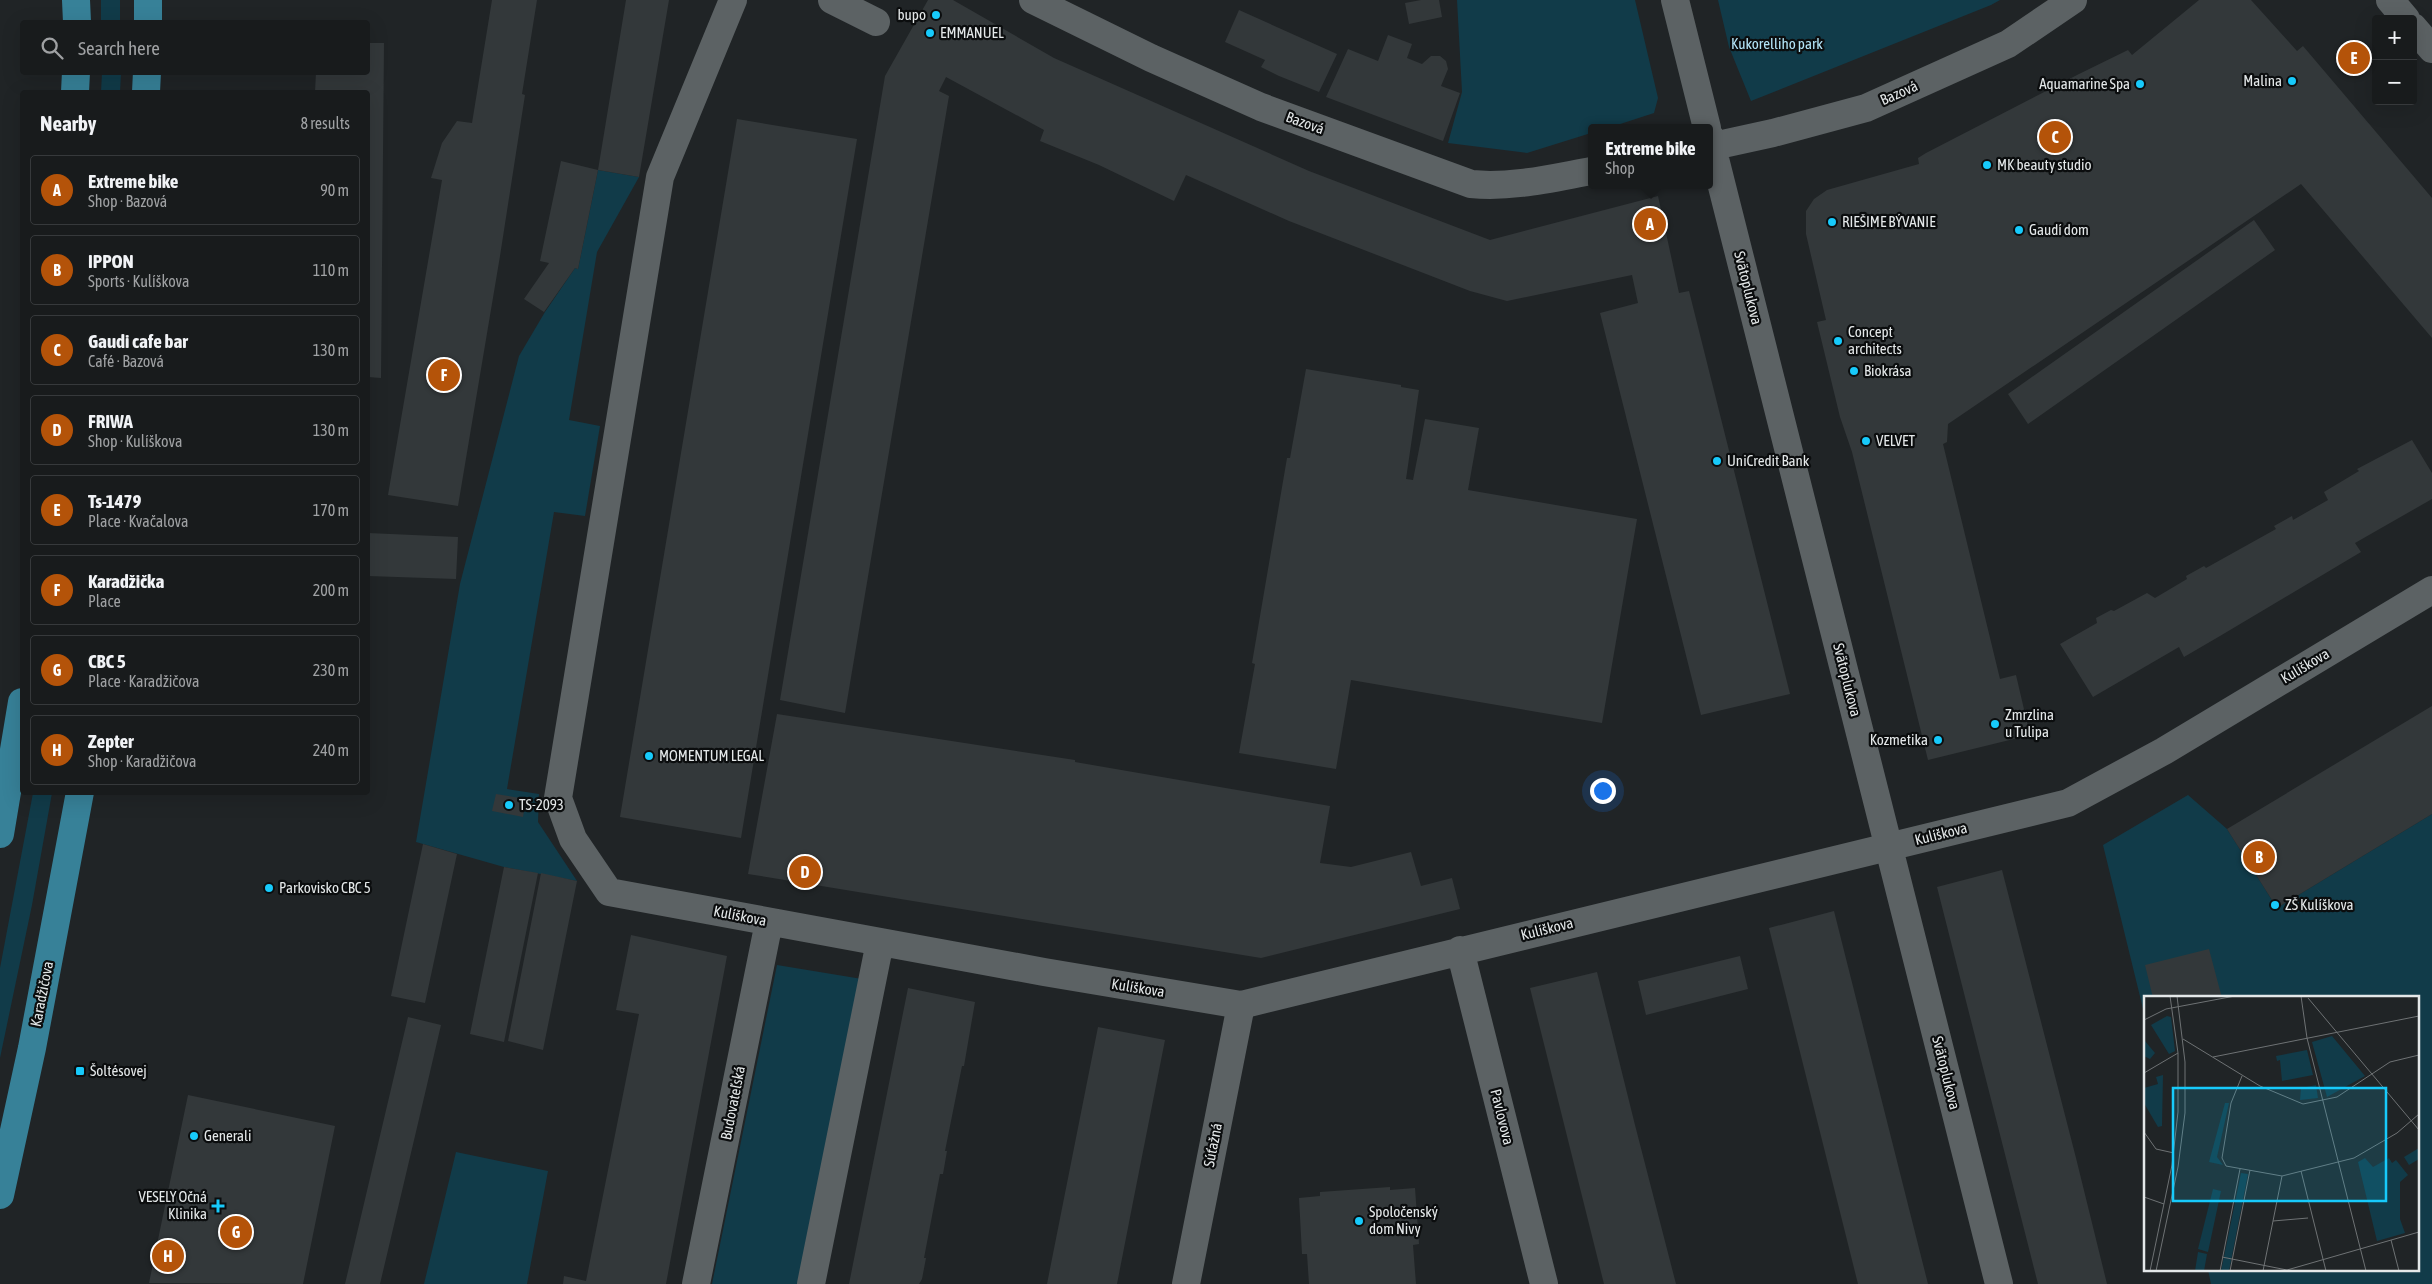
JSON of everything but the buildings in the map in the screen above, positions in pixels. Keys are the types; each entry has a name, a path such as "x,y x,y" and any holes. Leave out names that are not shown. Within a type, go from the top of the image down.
{"main road":[{"path":"76,0 77,20"},
{"path":"148,0 148,20"},
{"path":"75,90 76,75"},
{"path":"146,90 147,75"},
{"path":"0,834 8,737 20,707"},
{"name":"Karadžičova","path":"0,1195 36,1028 79,795"}],"street":[{"name":"Kulíškova","path":"733,0 660,177 558,798 573,839 609,892 880,942 1241,1005 2068,803 2164,751 2432,590"},
{"path":"832,0 876,22"},
{"name":"Bazová","path":"1033,0 1151,58 1261,107 1471,184 1501,185 1523,183 1588,171"},
{"name":"Svätoplukova","path":"1675,0 1705,124"},
{"name":"Bazová","path":"1713,139 1772,134 1866,108 2008,44 2073,0"},
{"path":"2390,0 2403,15"},
{"path":"2417,32 2432,49"},
{"name":"Svätoplukova","path":"1713,155 1999,1284"},
{"name":"Budovateľská","path":"696,1284 769,922"},
{"path":"811,1284 880,942"},
{"name":"Pavlovova","path":"1460,950 1544,1284"},
{"name":"Súťažná","path":"1186,1284 1241,1005"}],"green space":[{"path":"101,0 120,0 120,20 101,20"},
{"path":"1457,0 1635,0 1658,98 1654,113 1620,124 1588,124 1588,134 1527,153 1448,143 1462,92"},
{"name":"Kukorelliho park","path":"1718,0 2000,0 1751,101 1729,47"},
{"path":"102,75 121,75 120,90 101,90"},
{"path":"598,170 639,177 597,252 569,420 600,426 585,516 554,512 507,789 539,794 538,822 577,881 504,867 416,842 460,584 519,356 545,312 575,268 578,269"},
{"path":"33,795 52,795 32,905 0,1058 0,968"},
{"name":"ZŠ Kulíškova","path":"2188,795 2227,829 2277,908 2432,814 2432,1284 2211,1284 2208,1272 2420,1272 2420,996 2144,996 2144,1013 2103,845"},
{"path":"777,965 862,979 800,1284 712,1284"},
{"path":"456,1152 548,1171 527,1284 424,1284"}],"place":[{"name":"bupo","path":"936,15"},
{"name":"EMMANUEL","path":"930,33"},
{"name":"Ts-1479","path":"2354,58"},
{"name":"Malina","path":"2292,81"},
{"name":"Aquamarine Spa","path":"2140,84"},
{"name":"Gaudi cafe bar","path":"2055,137"},
{"name":"MK beauty studio","path":"1987,165"},
{"name":"RIEŠIME BÝVANIE","path":"1832,222"},
{"name":"Extreme bike","path":"1650,224"},
{"name":"Gaudí dom","path":"2019,230"},
{"name":"Concept architects","path":"1838,341"},
{"name":"Biokrása","path":"1854,371"},
{"name":"Karadžička","path":"444,375"},
{"name":"VELVET","path":"1866,441"},
{"name":"UniCredit Bank","path":"1717,461"},
{"name":"Zmrzlina u Tulipa","path":"1995,724"},
{"name":"Kozmetika","path":"1938,740"},
{"name":"MOMENTUM LEGAL","path":"649,756"},
{"name":"TS-2093","path":"509,805"},
{"name":"IPPON","path":"2259,857"},
{"name":"FRIWA","path":"805,872"},
{"name":"Parkovisko CBC 5","path":"269,888"},
{"name":"ZŠ Kulíškova","path":"2275,905"},
{"name":"Šoltésovej","path":"80,1071"},
{"name":"Generali","path":"194,1136"},
{"name":"VESELY Očná Klinika","path":"218,1206"},
{"name":"Spoločenský dom Nivy","path":"1359,1221"},
{"name":"CBC 5","path":"236,1232"},
{"name":"Zepter","path":"168,1256"}]}
